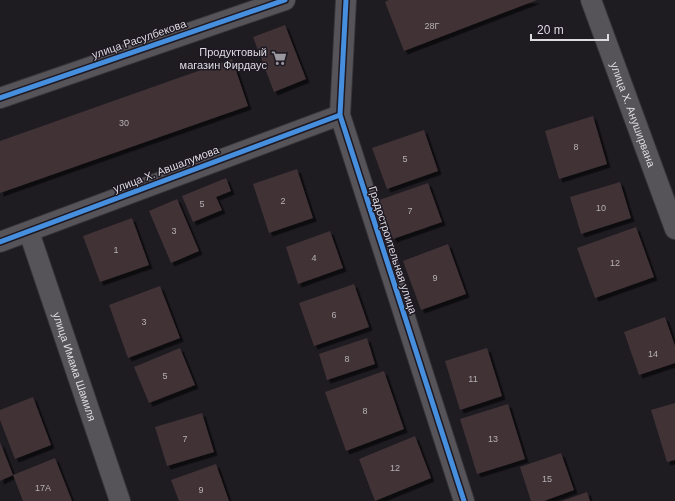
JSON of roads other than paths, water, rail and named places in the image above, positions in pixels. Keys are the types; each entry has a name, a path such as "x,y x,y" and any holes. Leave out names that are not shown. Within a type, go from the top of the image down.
{"street":[{"name":"улица Расулбекова","path":"0,98 285,0"},
{"name":"Градостроительная улица","path":"346,0 340,115 464,501"},
{"name":"улица Х. Ануширвана","path":"591,0 675,229"},
{"name":"улица Х. Авшалумова","path":"0,242 340,115"},
{"name":"улица Имама Шамиля","path":"29,232 120,501"}],"place":[{"name":"Продуктовый магазин Фирдаус","path":"279,58"}]}
